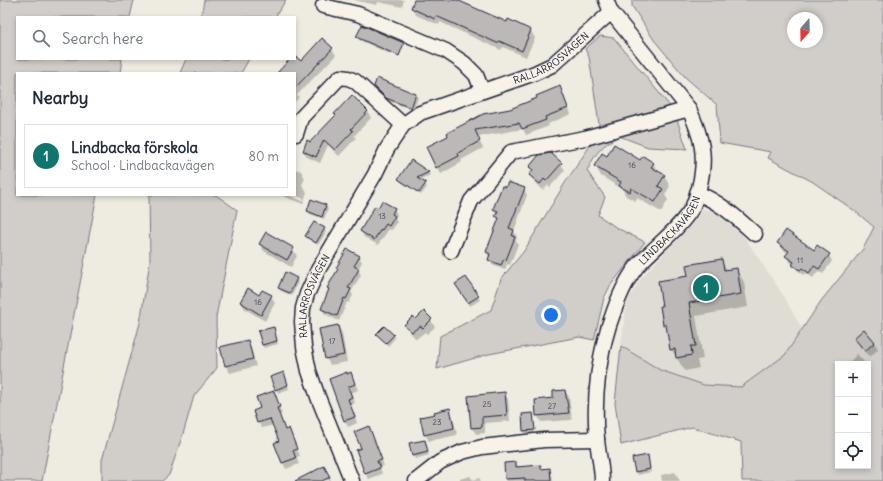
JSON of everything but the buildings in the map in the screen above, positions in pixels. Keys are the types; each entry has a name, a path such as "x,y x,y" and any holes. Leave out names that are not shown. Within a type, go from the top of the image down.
{"street":[{"path":"323,6 358,14 446,51 464,63 476,75 482,90"},
{"name":"RALLARROSVÄGEN","path":"352,481 318,397 309,371 304,347 303,308 306,294 318,270 375,174 387,149 403,125 420,113 482,90 535,73 552,65 609,6"},
{"name":"LINDBACKAVÄGEN","path":"602,481 602,470 597,439 596,411 598,379 606,335 621,293 640,263 657,247 692,207 704,171 698,128 689,109 609,6"},
{"path":"296,134 300,118 340,77 355,81 403,125"},
{"path":"451,251 471,201 511,152 585,138 689,109"},
{"path":"697,193 712,199 725,207 755,234"},
{"path":"416,481 440,462 462,452 482,447 544,440 597,439"}],"shaded area":[{"path":"0,0 134,0 130,16 16,16 16,60 122,60 120,72 16,72 16,196 97,196 42,481 0,481"},
{"path":"204,0 286,0 276,16 201,16"},
{"path":"632,0 883,0 883,481 742,481 741,442 692,427 621,445 615,403 621,346 660,370 704,385 741,387 785,355 821,301 863,249 874,227 855,211 813,182 768,158 771,152 720,143 717,105 685,77 654,40 632,6"},
{"path":"600,36 614,38 674,111 687,149 648,147 619,136 600,150 593,159 587,171 605,197 598,215 617,228 645,242 610,286 604,298 594,340 579,337 489,354 437,369 440,336 491,310 501,279 524,251 565,183 600,131 589,57 585,49"},
{"path":"186,60 248,60 242,72 180,72"},
{"path":"149,196 217,196 237,210 216,317 217,368 194,396 169,475 162,481 102,481 102,460 140,323 150,261"},
{"path":"703,209 714,212 734,227 745,238 785,298 802,329 785,355 741,387 704,385 660,370 621,346 627,301 642,277 693,223"}],"place":[{"name":"Lindbacka förskola","path":"706,288"}]}
